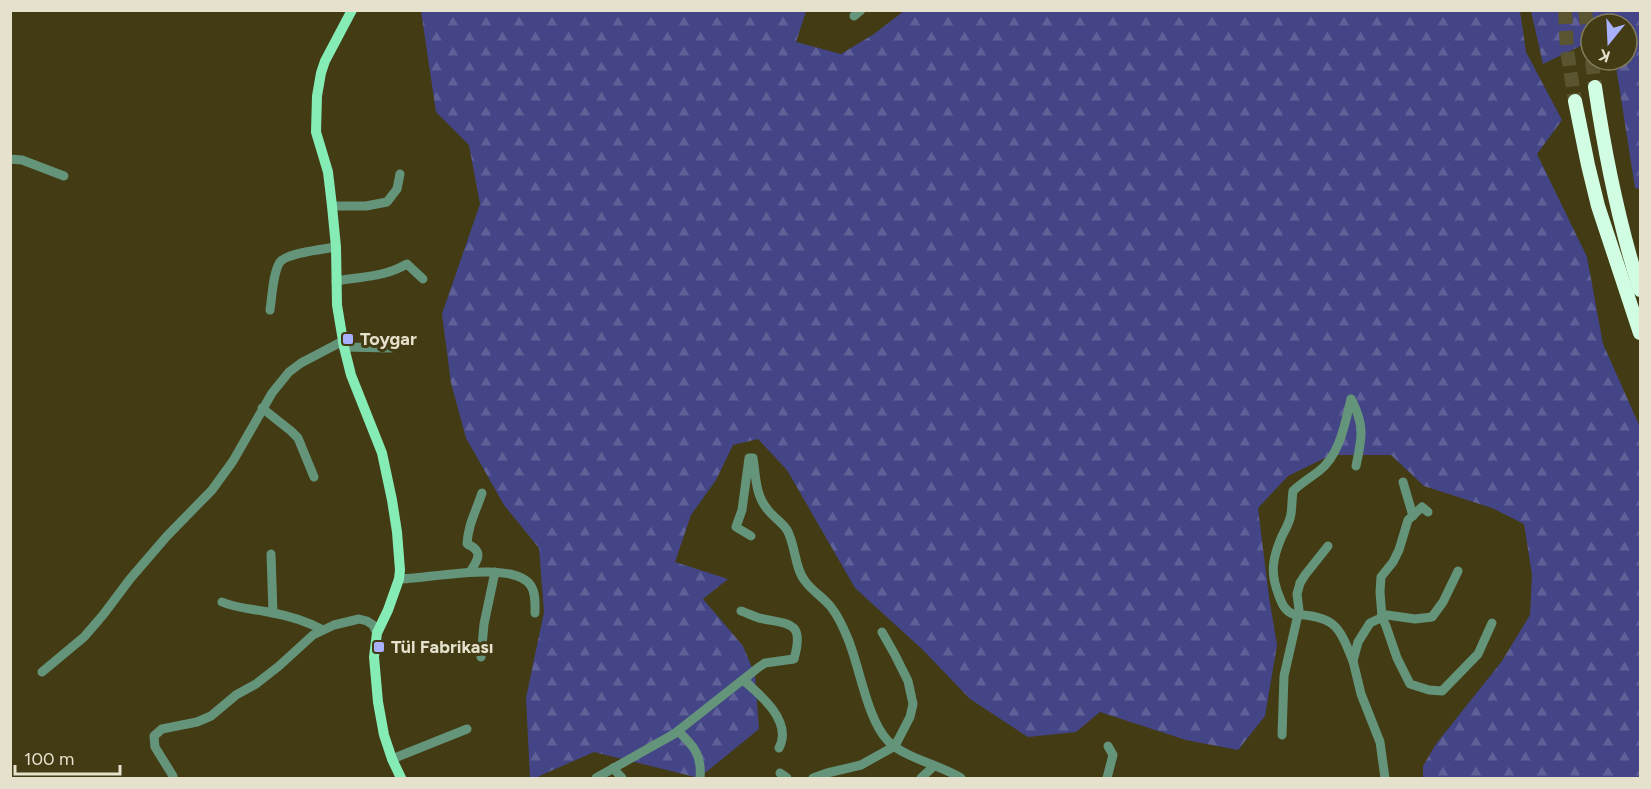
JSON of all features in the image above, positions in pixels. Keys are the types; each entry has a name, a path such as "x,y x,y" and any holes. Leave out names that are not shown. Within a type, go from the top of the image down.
{"highway":[{"path":"1595,87 1607,161 1641,290"},
{"path":"1575,101 1598,206 1641,333"}],"main road":[{"path":"352,10 321,73 317,96 316,132 327,171 332,206 336,247 337,305 344,344 351,375 382,453 397,532 399,579 377,633 374,657 384,735 401,778"}],"street":[{"path":"10,159 22,160 64,176"},
{"path":"332,206 366,206 387,202 397,189 400,174"},
{"path":"270,310 276,275 283,259 308,251 336,247"},
{"path":"336,281 384,274 407,264 423,279"},
{"path":"42,672 84,637 167,536 212,490 233,461 262,408 288,372 344,344 391,348"},
{"path":"1356,466 1362,428 1359,414 1351,399 1338,443 1330,459 1293,491 1291,514 1275,553 1273,570 1277,590 1289,613 1323,618 1337,628 1343,636 1353,661 1361,694 1380,742 1385,778"},
{"path":"262,408 298,438 314,477"},
{"path":"751,536 736,527 742,510 749,458 753,458 758,492 762,501 788,530 803,580 831,608 848,638 875,719 883,735 895,746 961,778"},
{"path":"1402,482 1413,516"},
{"path":"470,572 478,554 472,546 467,544 467,538 470,521 482,493"},
{"path":"1428,512 1422,507 1407,520 1399,550 1381,578 1382,617 1397,658 1410,684 1429,690 1442,691 1478,654 1492,623"},
{"path":"1282,735 1284,676 1299,610 1297,594 1300,583 1328,546"},
{"path":"272,554 273,613"},
{"path":"1353,661 1358,642 1370,623 1387,615 1415,619 1432,617 1443,602 1458,571"},
{"path":"399,579 470,572 511,573 531,585 535,614"},
{"path":"481,657 484,624 495,572"},
{"path":"222,603 231,607 273,613 323,630"},
{"path":"596,778 678,730 765,663 794,659 798,637 792,626 757,617 741,610"},
{"path":"173,778 155,747 154,736 162,729 197,722 211,716 236,695 256,684 279,666 313,635 334,625 359,619 373,625 377,633"},
{"path":"813,778 861,765 895,746 910,717 913,704 908,681 882,632"},
{"path":"743,680 763,697 780,722 782,743 779,748"},
{"path":"392,759 467,729"},
{"path":"678,730 698,754 700,778"},
{"path":"1107,778 1113,755 1108,746"},
{"path":"921,778 934,766"},
{"path":"614,768 622,778"}],"green space":[{"path":"421,11 806,11 796,42 841,54 874,34 904,11 1520,11 1526,52 1562,120 1537,154 1587,257 1603,344 1640,427 1640,778 1423,778 1423,766 1436,744 1502,661 1530,615 1532,575 1524,524 1492,508 1424,486 1391,455 1331,455 1288,476 1258,508 1277,645 1265,716 1238,750 1186,740 1100,712 1076,732 1028,737 970,699 923,650 855,588 787,470 758,439 733,445 716,480 691,515 675,562 728,579 703,599 743,646 755,675 759,729 699,778 594,752 535,778 530,778 526,698 544,612 539,548 504,505 466,438 451,383 442,314 480,204 469,145 436,112"},
{"path":"1531,11 1640,11 1640,189 1635,188 1617,72 1639,72 1639,12 1579,12 1579,47 1543,64"}],"tunnel":[{"path":"1565,10 1567,50 1575,101"},
{"path":"1593,72 1595,87"}],"place":[{"name":"Toygar","path":"348,339"},
{"name":"Tül Fabrikası","path":"379,647"}]}
